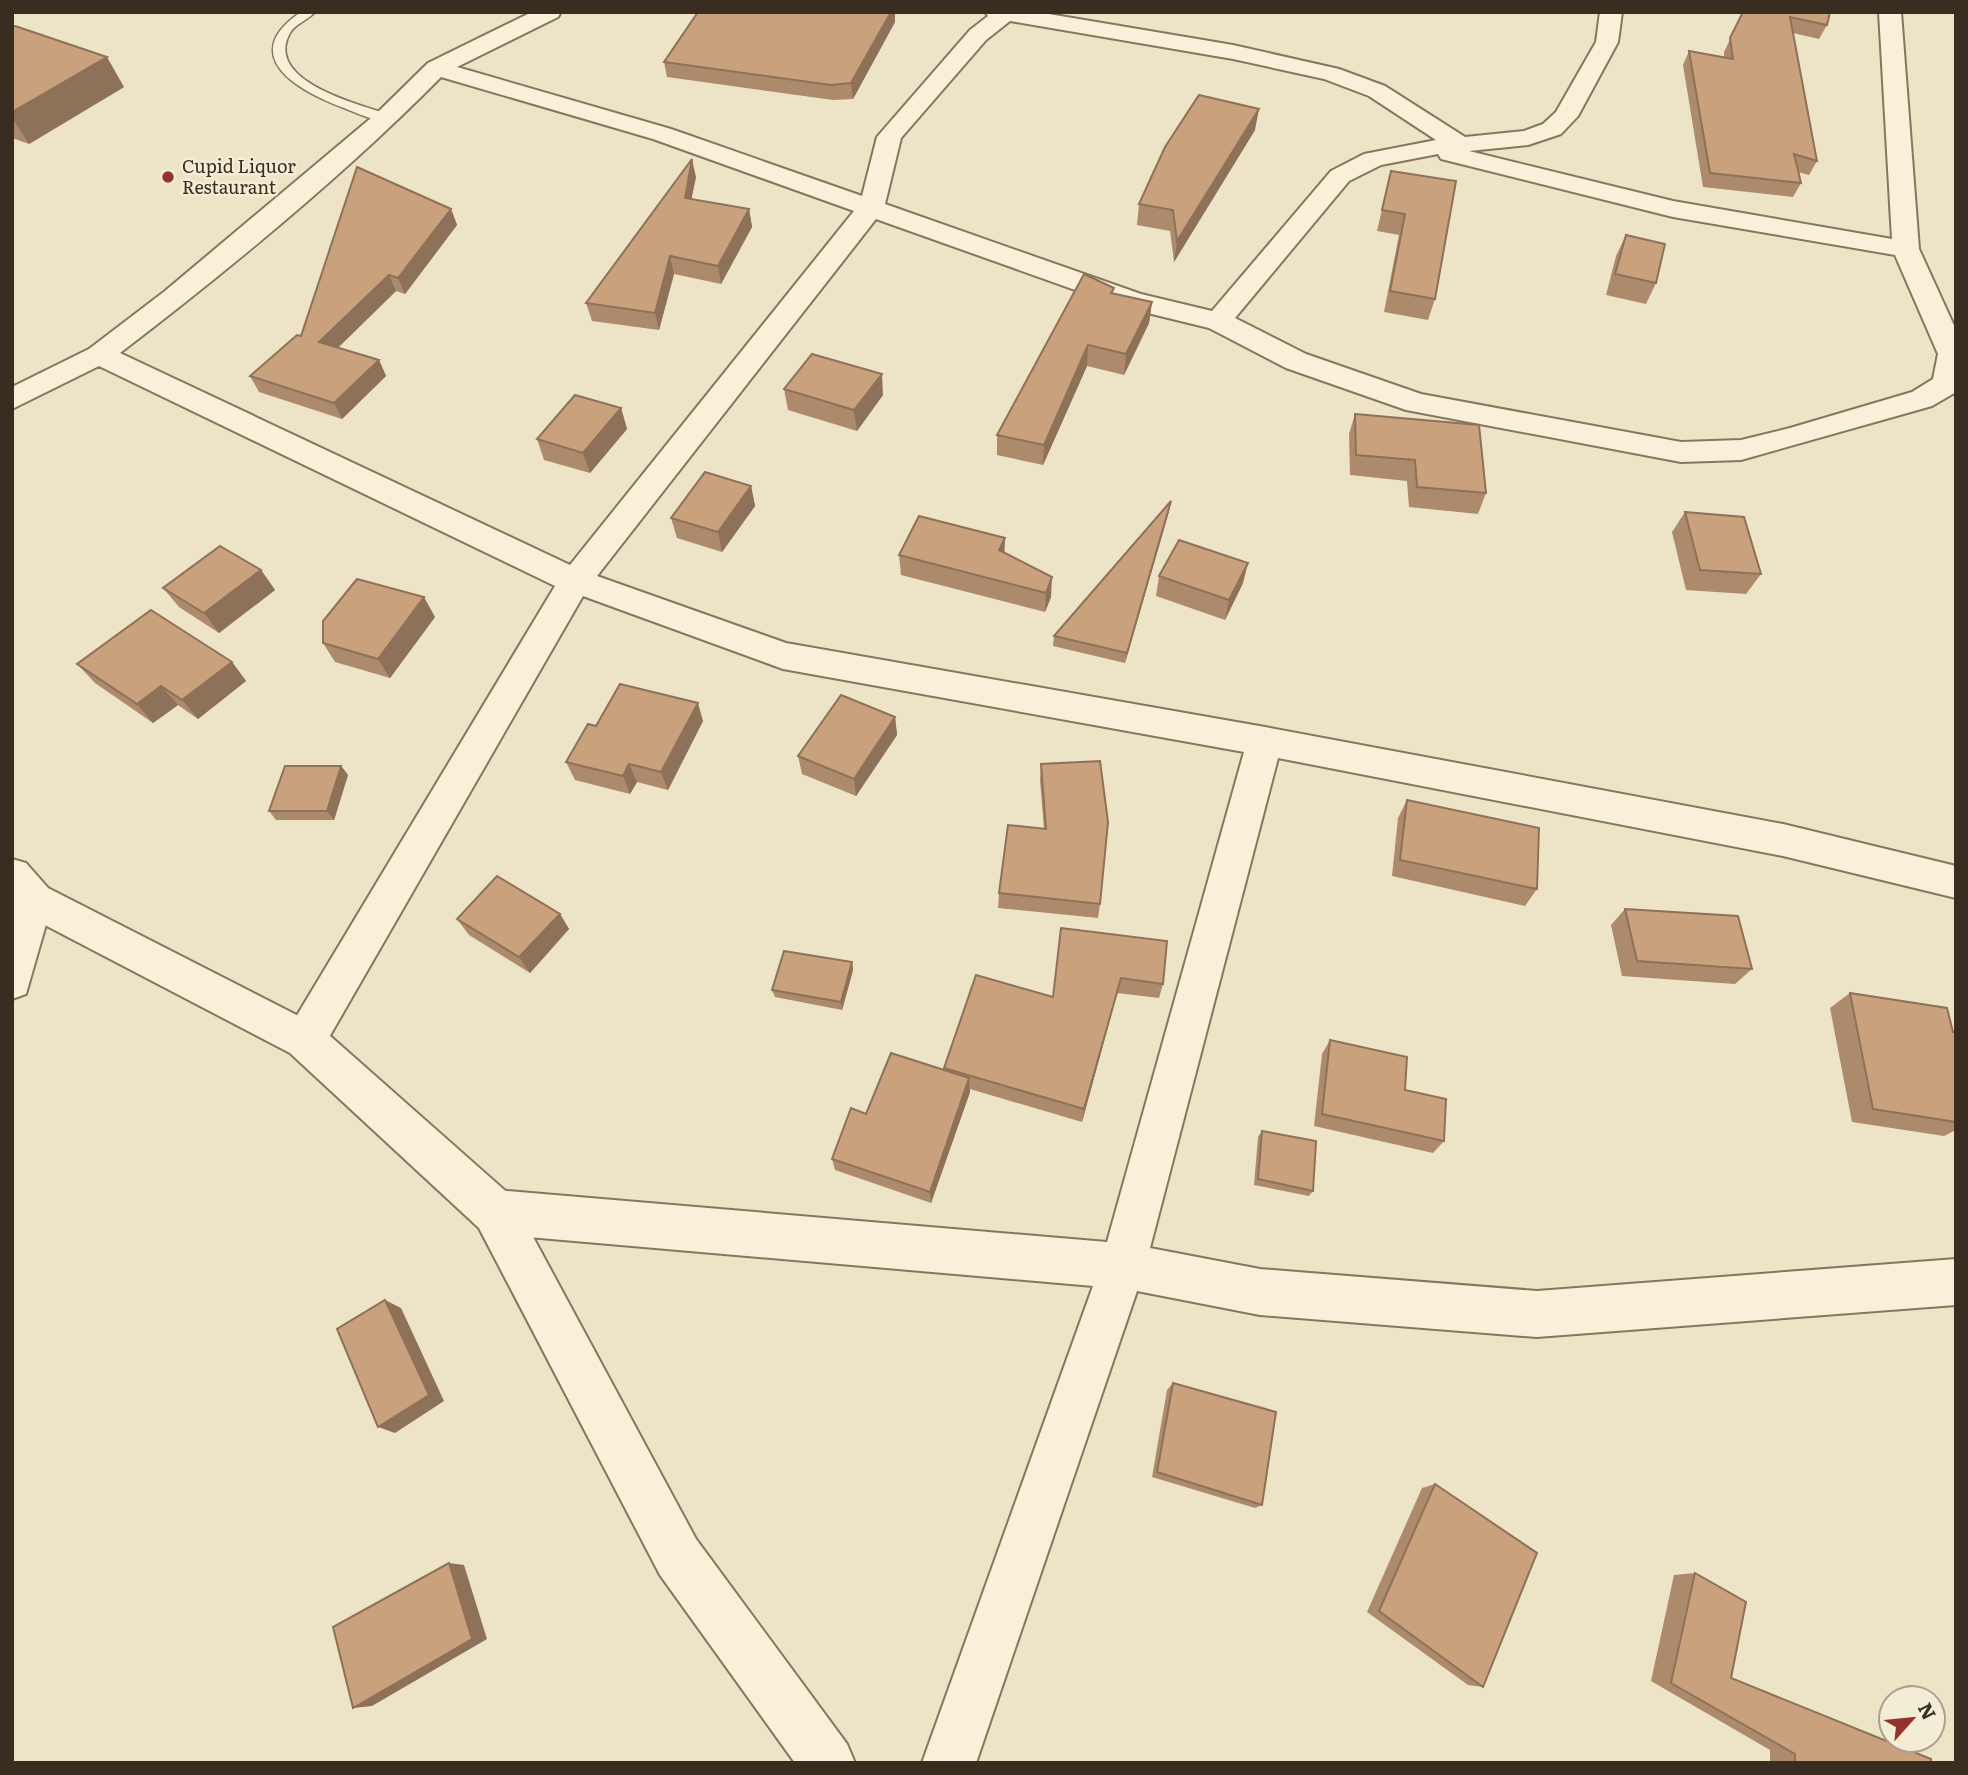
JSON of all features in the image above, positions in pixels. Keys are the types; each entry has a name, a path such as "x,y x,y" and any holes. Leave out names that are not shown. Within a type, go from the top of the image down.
{"street":[{"path":"12,399 99,355 175,297 386,118 436,68 550,12"},
{"path":"1128,33 1150,12"},
{"path":"1218,321 1340,176 1373,159 1428,148 1528,138 1552,129 1566,116 1607,42 1611,12"},
{"path":"436,68 649,130 872,206 1050,275 1133,301 1218,321 1296,361 1416,403 1681,452 1741,450 1922,399 1947,384 1952,354 1906,248 1890,12"},
{"path":"305,1040 575,581 872,206 889,137 1000,13 1233,52 1331,74 1377,91 1459,144"},
{"path":"1428,148 1549,181 1672,209 1906,248"},
{"path":"99,355 575,581 783,656 1265,741 1783,840 1956,882"},
{"path":"949,1763 1123,1266 1265,741"},
{"path":"12,981 23,887 305,1040 495,1212 678,1557 828,1763"},
{"path":"495,1212 1123,1266 1260,1292 1537,1314 1956,1282"}],"lane":[{"path":"309,12 285,30 278,45 280,60 289,76 312,91 386,118"}],"building":[{"path":"698,12 891,12 851,83 831,85 664,62"},
{"path":"1743,12 1830,12 1827,25 1790,17 1817,161 1794,154 1801,183 1710,173 1689,51 1733,59 1730,38"},
{"path":"12,27 107,57 12,112"},
{"path":"1199,95 1259,109 1177,241 1173,210 1139,204 1165,147"},
{"path":"692,159 685,198 749,209 718,266 670,256 655,313 586,303"},
{"path":"357,167 451,209 398,278 389,275 319,342 379,360 334,403 250,376 297,335 301,336"},
{"path":"1391,171 1456,181 1435,299 1390,291 1405,214 1382,210"},
{"path":"1626,235 1665,244 1656,283 1615,274"},
{"path":"1084,274 1114,288 1111,293 1152,302 1126,354 1088,345 1044,445 997,435"},
{"path":"812,354 882,374 854,410 784,389"},
{"path":"575,395 621,408 583,453 537,439"},
{"path":"1355,414 1479,425 1486,493 1417,487 1415,460 1356,455"},
{"path":"705,472 751,486 718,532 671,518"},
{"path":"1171,501 1127,653 1054,636"},
{"path":"1685,512 1744,517 1761,574 1700,570"},
{"path":"919,516 1005,538 999,550 1052,577 1046,593 899,555"},
{"path":"1179,540 1248,563 1229,600 1159,576"},
{"path":"220,546 261,570 204,613 163,588"},
{"path":"357,579 424,597 378,659 323,643 323,621"},
{"path":"151,610 232,662 182,700 161,686 137,704 77,664"},
{"path":"620,684 698,703 661,772 629,764 623,776 566,762 588,724 596,726"},
{"path":"841,695 895,717 854,779 798,756"},
{"path":"1100,761 1108,822 1100,904 999,893 1008,825 1046,829 1041,764"},
{"path":"285,766 341,766 327,811 269,811"},
{"path":"1407,800 1539,828 1537,889 1400,860"},
{"path":"497,876 560,914 519,957 457,919"},
{"path":"1625,909 1738,916 1752,969 1637,961"},
{"path":"1061,928 1167,941 1163,984 1121,978 1084,1109 944,1068 976,975 1053,997"},
{"path":"784,951 852,962 841,1002 772,990"},
{"path":"1850,993 1947,1008 1953,1032 1956,1033 1956,1122 1873,1109"},
{"path":"1330,1040 1407,1057 1405,1090 1446,1099 1444,1141 1322,1114"},
{"path":"891,1053 969,1078 930,1192 832,1159 851,1108 866,1114"},
{"path":"1262,1131 1316,1141 1313,1191 1258,1179"},
{"path":"385,1300 429,1395 378,1427 337,1329"},
{"path":"1173,1383 1276,1412 1262,1505 1157,1472"},
{"path":"1435,1484 1537,1553 1483,1687 1379,1611"},
{"path":"449,1563 472,1639 353,1708 333,1627"},
{"path":"1695,1573 1746,1602 1731,1678 1877,1737 1877,1754 1919,1754 1931,1759 1931,1763 1795,1763 1795,1754 1671,1683"}],"place":[{"name":"Cupid Liquor Restaurant","path":"168,177"}]}
